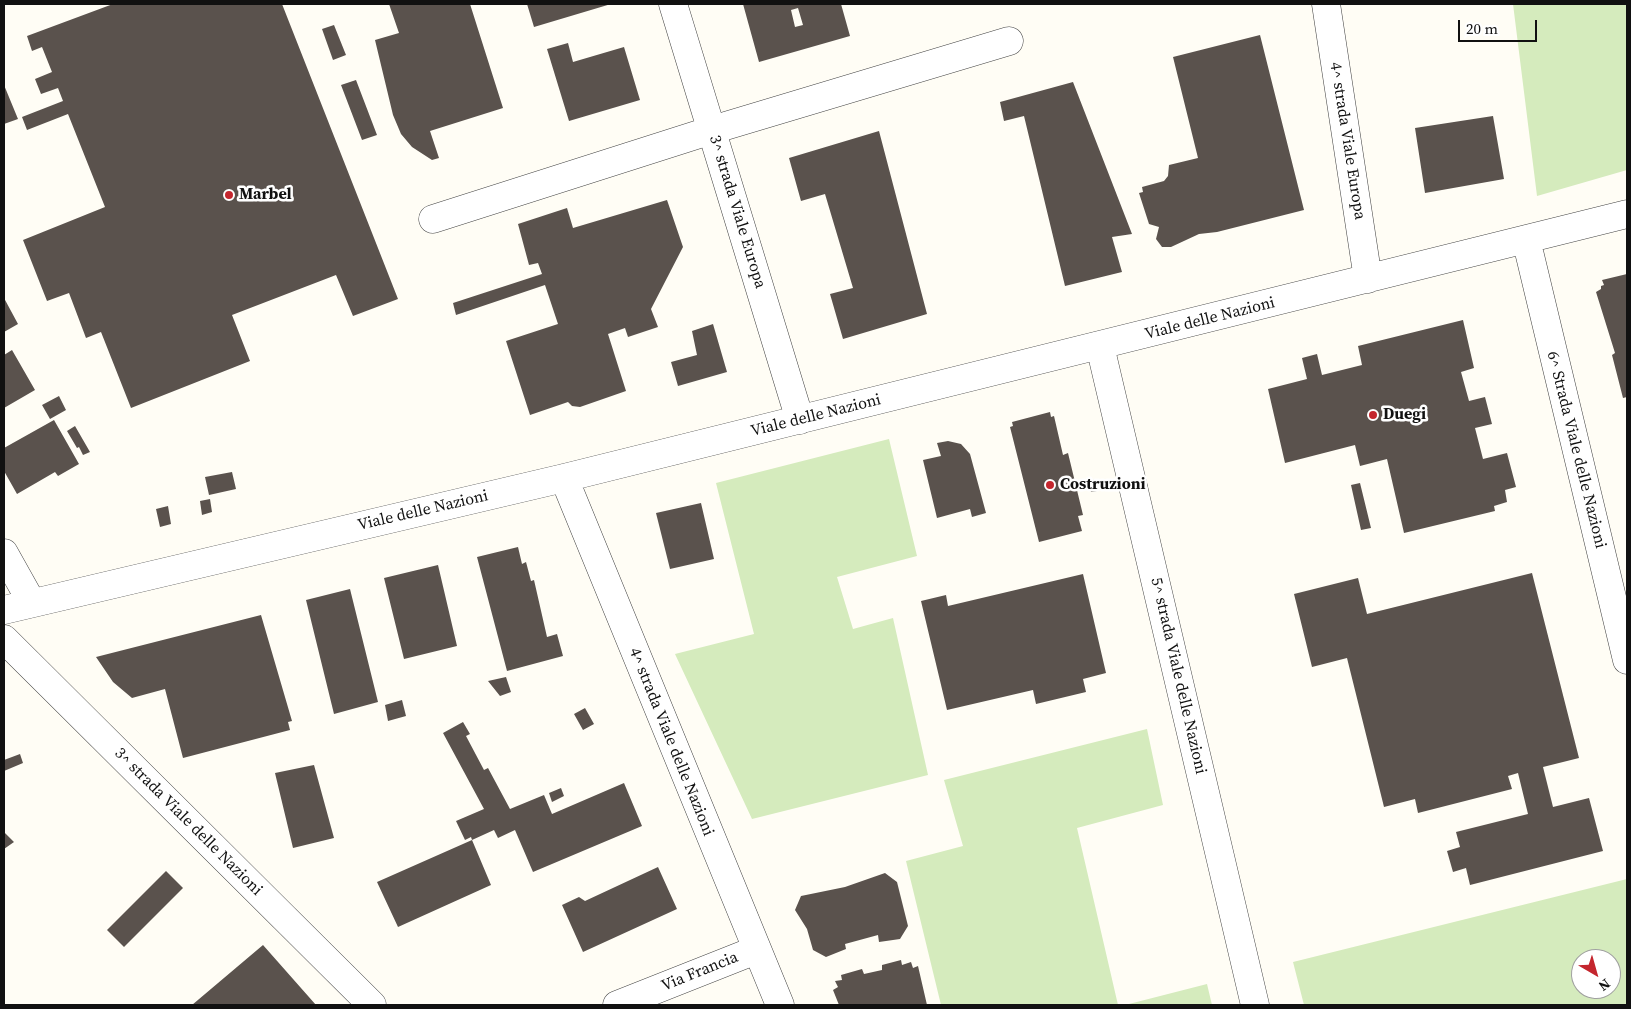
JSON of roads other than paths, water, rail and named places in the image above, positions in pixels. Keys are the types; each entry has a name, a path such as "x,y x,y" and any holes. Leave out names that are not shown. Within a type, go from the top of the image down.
{"street":[{"name":"3^ strada Viale Europa","path":"673,4 800,420"},
{"name":"4^ strada Viale Europa","path":"1326,4 1368,279"},
{"path":"433,219 712,130 1009,40"},
{"name":"Viale delle Nazioni","path":"4,610 564,478 1627,214"},
{"name":"6^ Strada Viale delle Nazioni","path":"1526,239 1627,660"},
{"name":"5^ strada Viale delle Nazioni","path":"1100,346 1255,1005"},
{"name":"4^ strada Viale delle Nazioni","path":"564,478 780,1005"},
{"path":"4,553 32,603"},
{"name":"3^ strada Viale delle Nazioni","path":"4,639 372,1005"},
{"name":"Via Francia","path":"617,1005 756,950"}],"place":[{"name":"Marbel","path":"229,195"},
{"name":"Duegi","path":"1373,415"},
{"name":"Costruzioni","path":"1050,485"}]}
